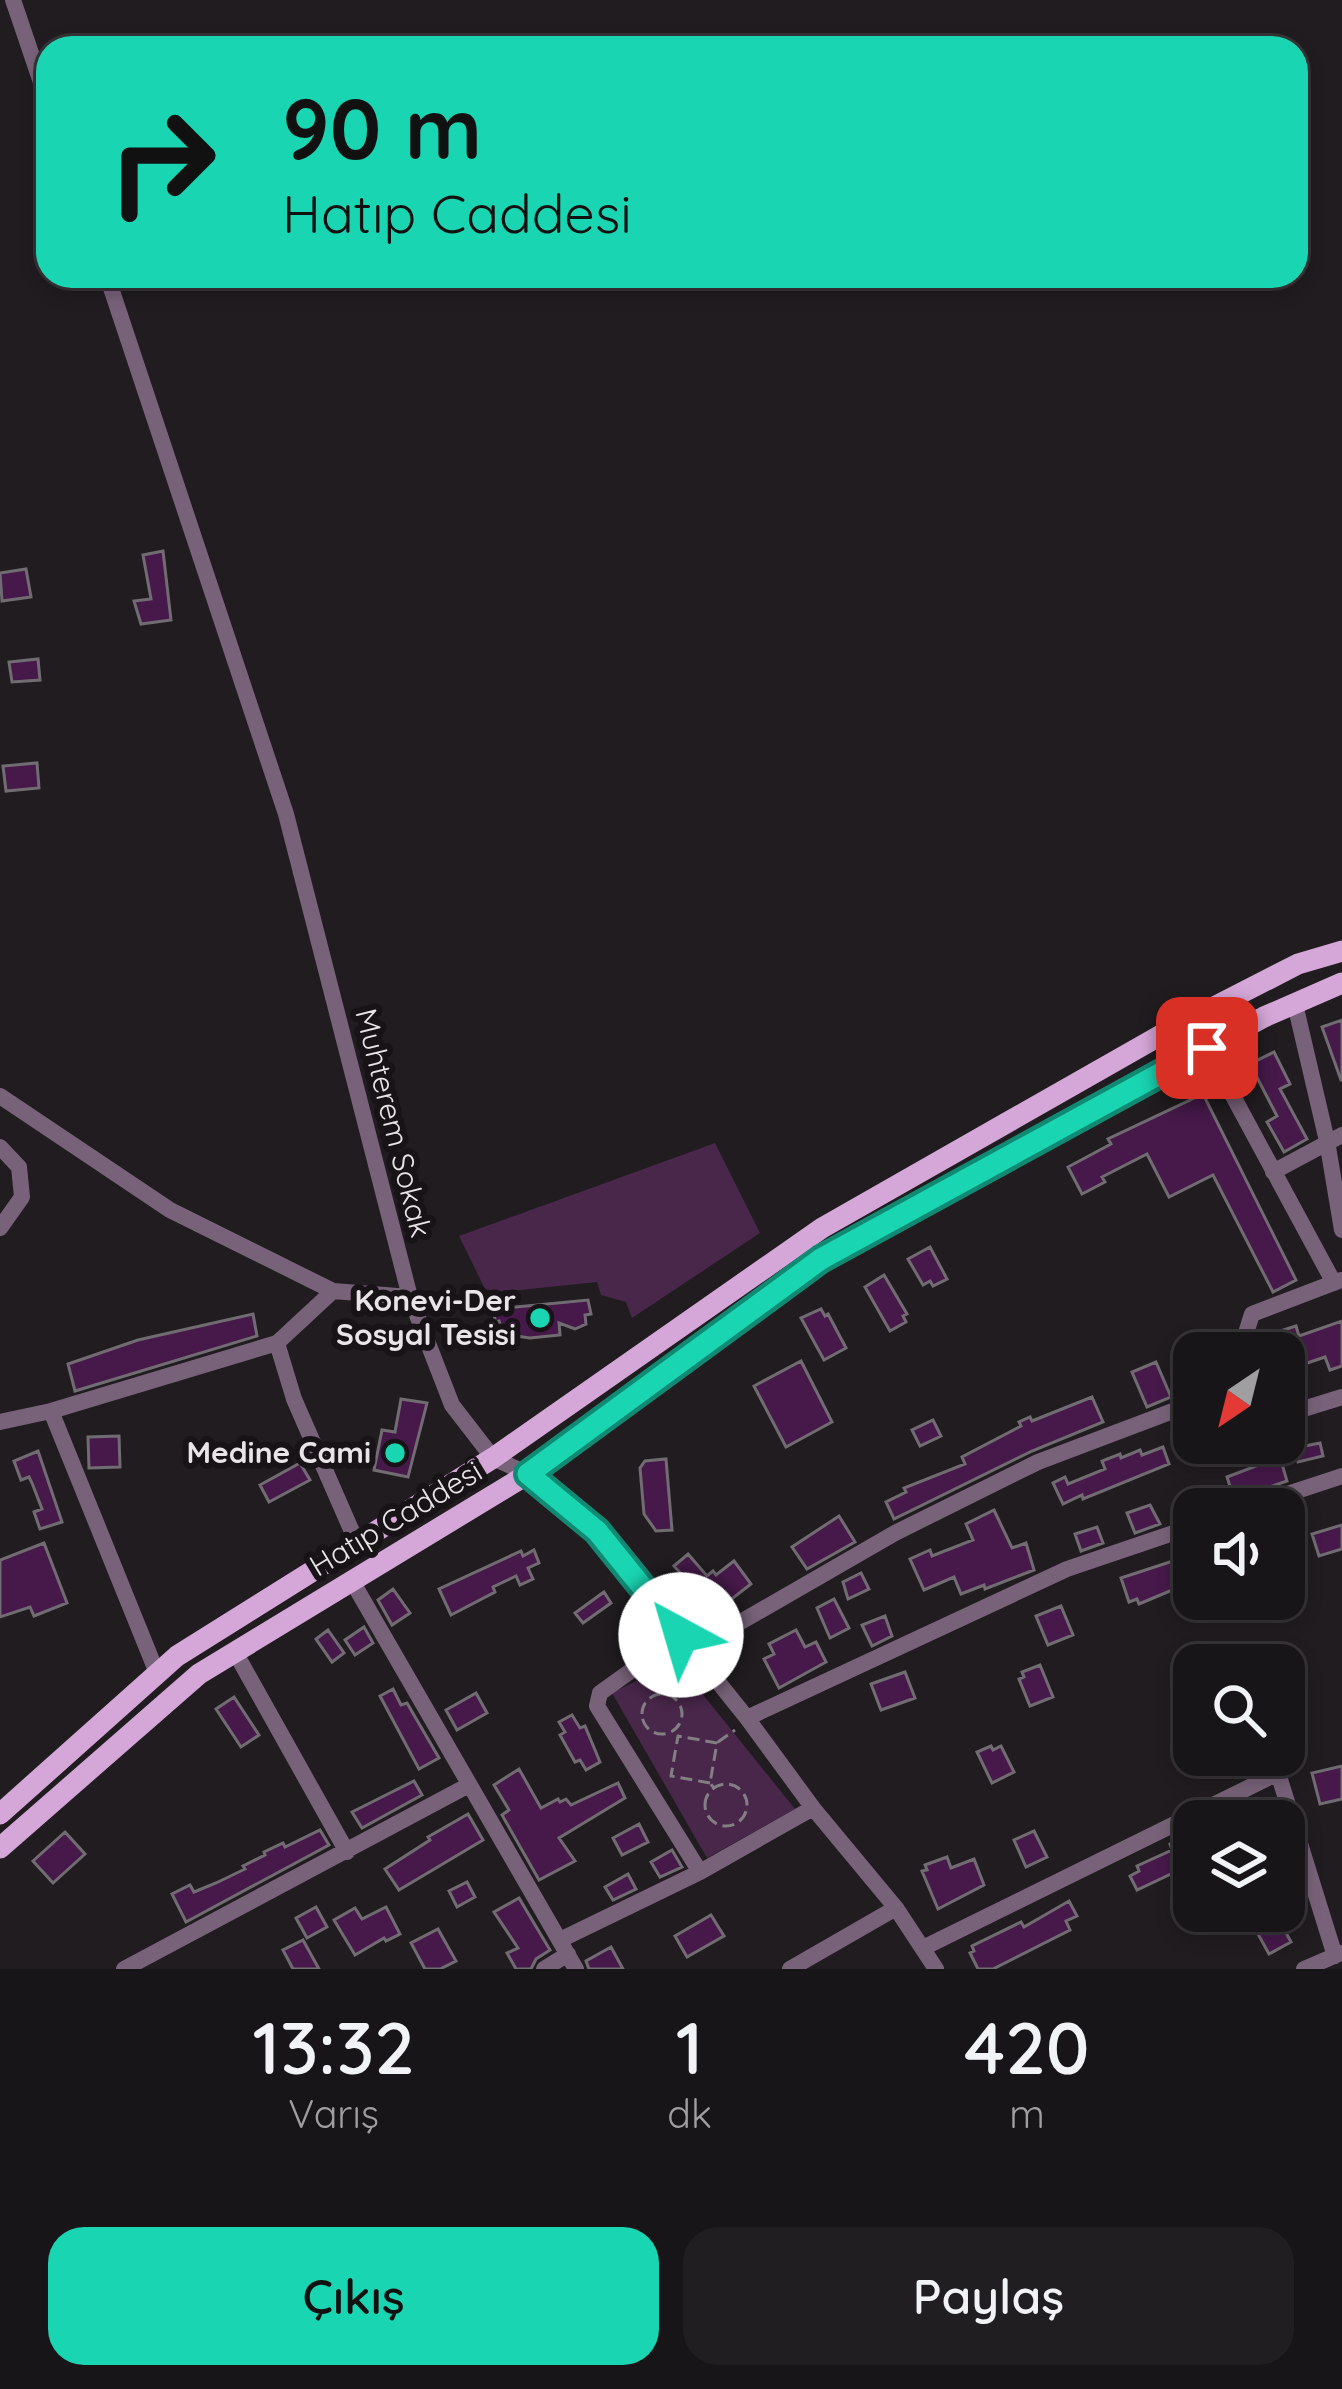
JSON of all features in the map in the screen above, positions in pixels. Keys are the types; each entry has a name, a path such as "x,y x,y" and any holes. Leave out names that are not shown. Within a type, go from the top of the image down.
{"main road":[{"name":"Hatıp Caddesi","path":"4,1803 177,1656 493,1458 822,1228 1175,1028 1298,964 1342,951"},
{"name":"Hatıp Caddesi","path":"0,1848 199,1674 528,1474 821,1259 1207,1048 1342,983"}],"street":[{"path":"13,0 36,68"},
{"name":"Muhterem Sokak","path":"111,288 286,814 410,1297 452,1405 493,1458 528,1474 597,1531 896,1908 936,1969"},
{"path":"1295,1004 1334,1138 1342,1230"},
{"path":"1207,1048 1338,1282 1252,1313 1246,1332"},
{"path":"0,1096 170,1210 332,1291 410,1297"},
{"path":"1273,1172 1334,1138"},
{"path":"0,1147 19,1167 22,1197 0,1228"},
{"path":"0,1422 277,1343 332,1291"},
{"path":"277,1343 294,1400 357,1543"},
{"path":"1305,1408 1342,1397"},
{"path":"51,1411 158,1673"},
{"path":"700,1873 597,1706 599,1693 915,1522 1038,1462 1173,1411"},
{"path":"1305,1488 1342,1476"},
{"path":"748,1719 1067,1569 1173,1533"},
{"path":"352,1581 568,1955"},
{"path":"235,1652 347,1852"},
{"path":"923,1948 1278,1773 1338,1954 1304,1969"},
{"path":"124,1969 163,1961 469,1785"},
{"path":"544,1969 813,1808"},
{"path":"790,1969 896,1908"}],"path":[{"path":"717,1743 676,1734 660,1734 648,1728 642,1716 650,1698 662,1694 679,1702 682,1721 676,1734 671,1776 712,1785 728,1784 740,1790 746,1810 738,1822 725,1826 708,1817 706,1798 712,1785 717,1743 748,1719"}],"shaded area":[{"path":"715,1143 760,1233 632,1318 626,1302 601,1295 597,1282 500,1292 485,1289 459,1236"},
{"path":"676,1661 795,1809 707,1858 612,1693"}],"building":[{"path":"163,551 171,620 141,624 134,601 151,599 143,555"},
{"path":"26,569 31,597 2,601 0,573"},
{"path":"38,659 40,680 12,682 9,662"},
{"path":"37,763 39,788 6,791 3,766"},
{"path":"1342,1020 1342,1080 1341,1080 1322,1027"},
{"path":"1274,1052 1290,1084 1280,1089 1307,1139 1284,1152 1267,1122 1277,1116 1250,1064"},
{"path":"1203,1094 1296,1280 1273,1292 1213,1175 1169,1197 1147,1154 1102,1177 1105,1182 1082,1194 1068,1167 1111,1144 1108,1139"},
{"path":"930,1247 947,1279 933,1286 930,1281 923,1285 908,1259"},
{"path":"884,1275 907,1314 903,1316 906,1322 890,1331 865,1287"},
{"name":"Konevi-Der Sosyal Tesisi","path":"588,1300 591,1314 585,1315 586,1324 575,1329 559,1323 560,1335 503,1334 499,1321 495,1322 494,1309"},
{"path":"821,1309 846,1348 824,1360 801,1318"},
{"path":"253,1314 257,1336 75,1391 68,1364 138,1340"},
{"path":"1342,1321 1342,1366 1330,1370 1325,1357 1305,1364 1305,1334"},
{"path":"801,1361 832,1422 786,1447 754,1386"},
{"path":"1156,1362 1171,1397 1147,1407 1132,1372"},
{"path":"1092,1397 1103,1422 894,1519 886,1502 906,1492 904,1488 965,1464 962,1457 1021,1426 1019,1422"},
{"name":"Medine Cami","path":"401,1399 427,1403 408,1477 374,1470 382,1430 395,1432"},
{"path":"933,1420 941,1436 920,1446 912,1430"},
{"path":"119,1436 120,1467 89,1468 88,1437"},
{"path":"1320,1443 1323,1456 1305,1460 1305,1446"},
{"path":"1163,1447 1169,1464 1083,1499 1082,1495 1063,1504 1053,1483 1065,1477 1068,1484 1105,1469 1102,1461 1120,1454 1121,1458 1140,1450 1142,1455"},
{"path":"38,1451 62,1522 40,1529 34,1512 42,1509 29,1477 21,1480 14,1461"},
{"path":"666,1459 672,1530 656,1531 644,1514 640,1468 645,1461"},
{"path":"300,1463 310,1480 269,1502 260,1485"},
{"path":"1261,1464 1282,1464 1287,1481 1266,1488 1230,1488 1227,1477"},
{"path":"1150,1505 1160,1524 1135,1533 1127,1513"},
{"path":"994,1510 1012,1548 1026,1543 1034,1570 961,1594 954,1577 924,1590 910,1559 973,1540 966,1524"},
{"path":"839,1516 855,1542 807,1569 792,1547"},
{"path":"1342,1525 1342,1549 1319,1556 1312,1534"},
{"path":"1097,1527 1103,1543 1081,1551 1075,1534"},
{"path":"44,1543 67,1603 34,1616 30,1607 0,1617 0,1560"},
{"path":"534,1550 539,1563 528,1568 533,1579 520,1585 516,1576 451,1615 439,1589 521,1551 523,1556"},
{"path":"688,1554 707,1576 734,1561 751,1584 715,1612 686,1574 674,1566"},
{"path":"1173,1561 1173,1590 1139,1604 1137,1599 1129,1602 1121,1578"},
{"path":"861,1573 869,1589 848,1599 843,1582"},
{"path":"393,1589 410,1613 392,1625 378,1600"},
{"path":"604,1592 611,1603 583,1623 575,1613"},
{"path":"834,1599 849,1628 830,1638 817,1608"},
{"path":"1061,1606 1073,1635 1048,1645 1036,1616"},
{"path":"885,1616 892,1636 872,1646 862,1625"},
{"path":"364,1627 373,1643 355,1655 345,1640"},
{"path":"328,1630 344,1653 332,1662 316,1639"},
{"path":"796,1630 805,1647 816,1642 826,1662 779,1688 764,1659 774,1654 769,1644"},
{"path":"1040,1665 1053,1697 1030,1706 1019,1679 1024,1677 1022,1672"},
{"path":"905,1672 915,1698 881,1710 871,1684"},
{"path":"393,1689 401,1705 407,1703 439,1758 419,1769 380,1696"},
{"path":"476,1693 487,1713 457,1730 446,1710"},
{"path":"234,1697 259,1735 241,1747 216,1709"},
{"path":"572,1715 580,1728 585,1726 600,1762 586,1770 580,1760 575,1762 560,1735 565,1732 559,1722"},
{"path":"991,1746 993,1750 1001,1746 1014,1772 992,1783 977,1752"},
{"path":"1342,1766 1342,1799 1320,1804 1312,1773"},
{"path":"519,1769 541,1808 558,1799 571,1805 618,1783 625,1798 559,1838 575,1861 539,1880 502,1815 509,1810 494,1785"},
{"path":"414,1781 422,1795 362,1828 352,1812"},
{"path":"468,1814 483,1840 399,1890 385,1869"},
{"path":"639,1824 648,1842 622,1855 613,1838"},
{"path":"320,1830 329,1845 186,1922 172,1894 190,1885 194,1892 216,1883 245,1869 264,1852"},
{"path":"1034,1831 1047,1857 1026,1867 1014,1840"},
{"path":"65,1832 85,1854 53,1883 33,1861"},
{"path":"1173,1842 1173,1873 1137,1890 1130,1876 1139,1871 1137,1866 1172,1850"},
{"path":"672,1850 682,1867 660,1877 651,1862"},
{"path":"947,1857 951,1868 974,1859 984,1885 938,1909 922,1871 927,1870 925,1865"},
{"path":"628,1874 636,1889 613,1900 605,1887"},
{"path":"467,1882 475,1897 457,1907 449,1891"},
{"path":"519,1898 550,1950 531,1969 516,1969 507,1953 518,1948 494,1912"},
{"path":"1069,1901 1077,1916 1066,1921 1070,1930 993,1969 978,1969 970,1953 972,1946 1021,1922 1024,1927"},
{"path":"316,1907 327,1927 307,1938 296,1918"},
{"path":"386,1907 400,1934 355,1955 334,1920 355,1908 362,1919"},
{"path":"711,1915 724,1936 687,1957 675,1936"},
{"path":"438,1929 456,1961 440,1969 425,1969 411,1943"},
{"path":"1257,1932 1286,1932 1291,1942 1269,1954"},
{"path":"303,1940 319,1969 293,1969 283,1950"},
{"path":"611,1947 623,1969 589,1969 586,1961"}],"place":[{"name":"Konevi-Der Sosyal Tesisi","path":"540,1318"},
{"name":"Medine Cami","path":"395,1453"}],"route":[{"path":"681,1635 597,1531 528,1474 821,1259 1207,1048"}]}
